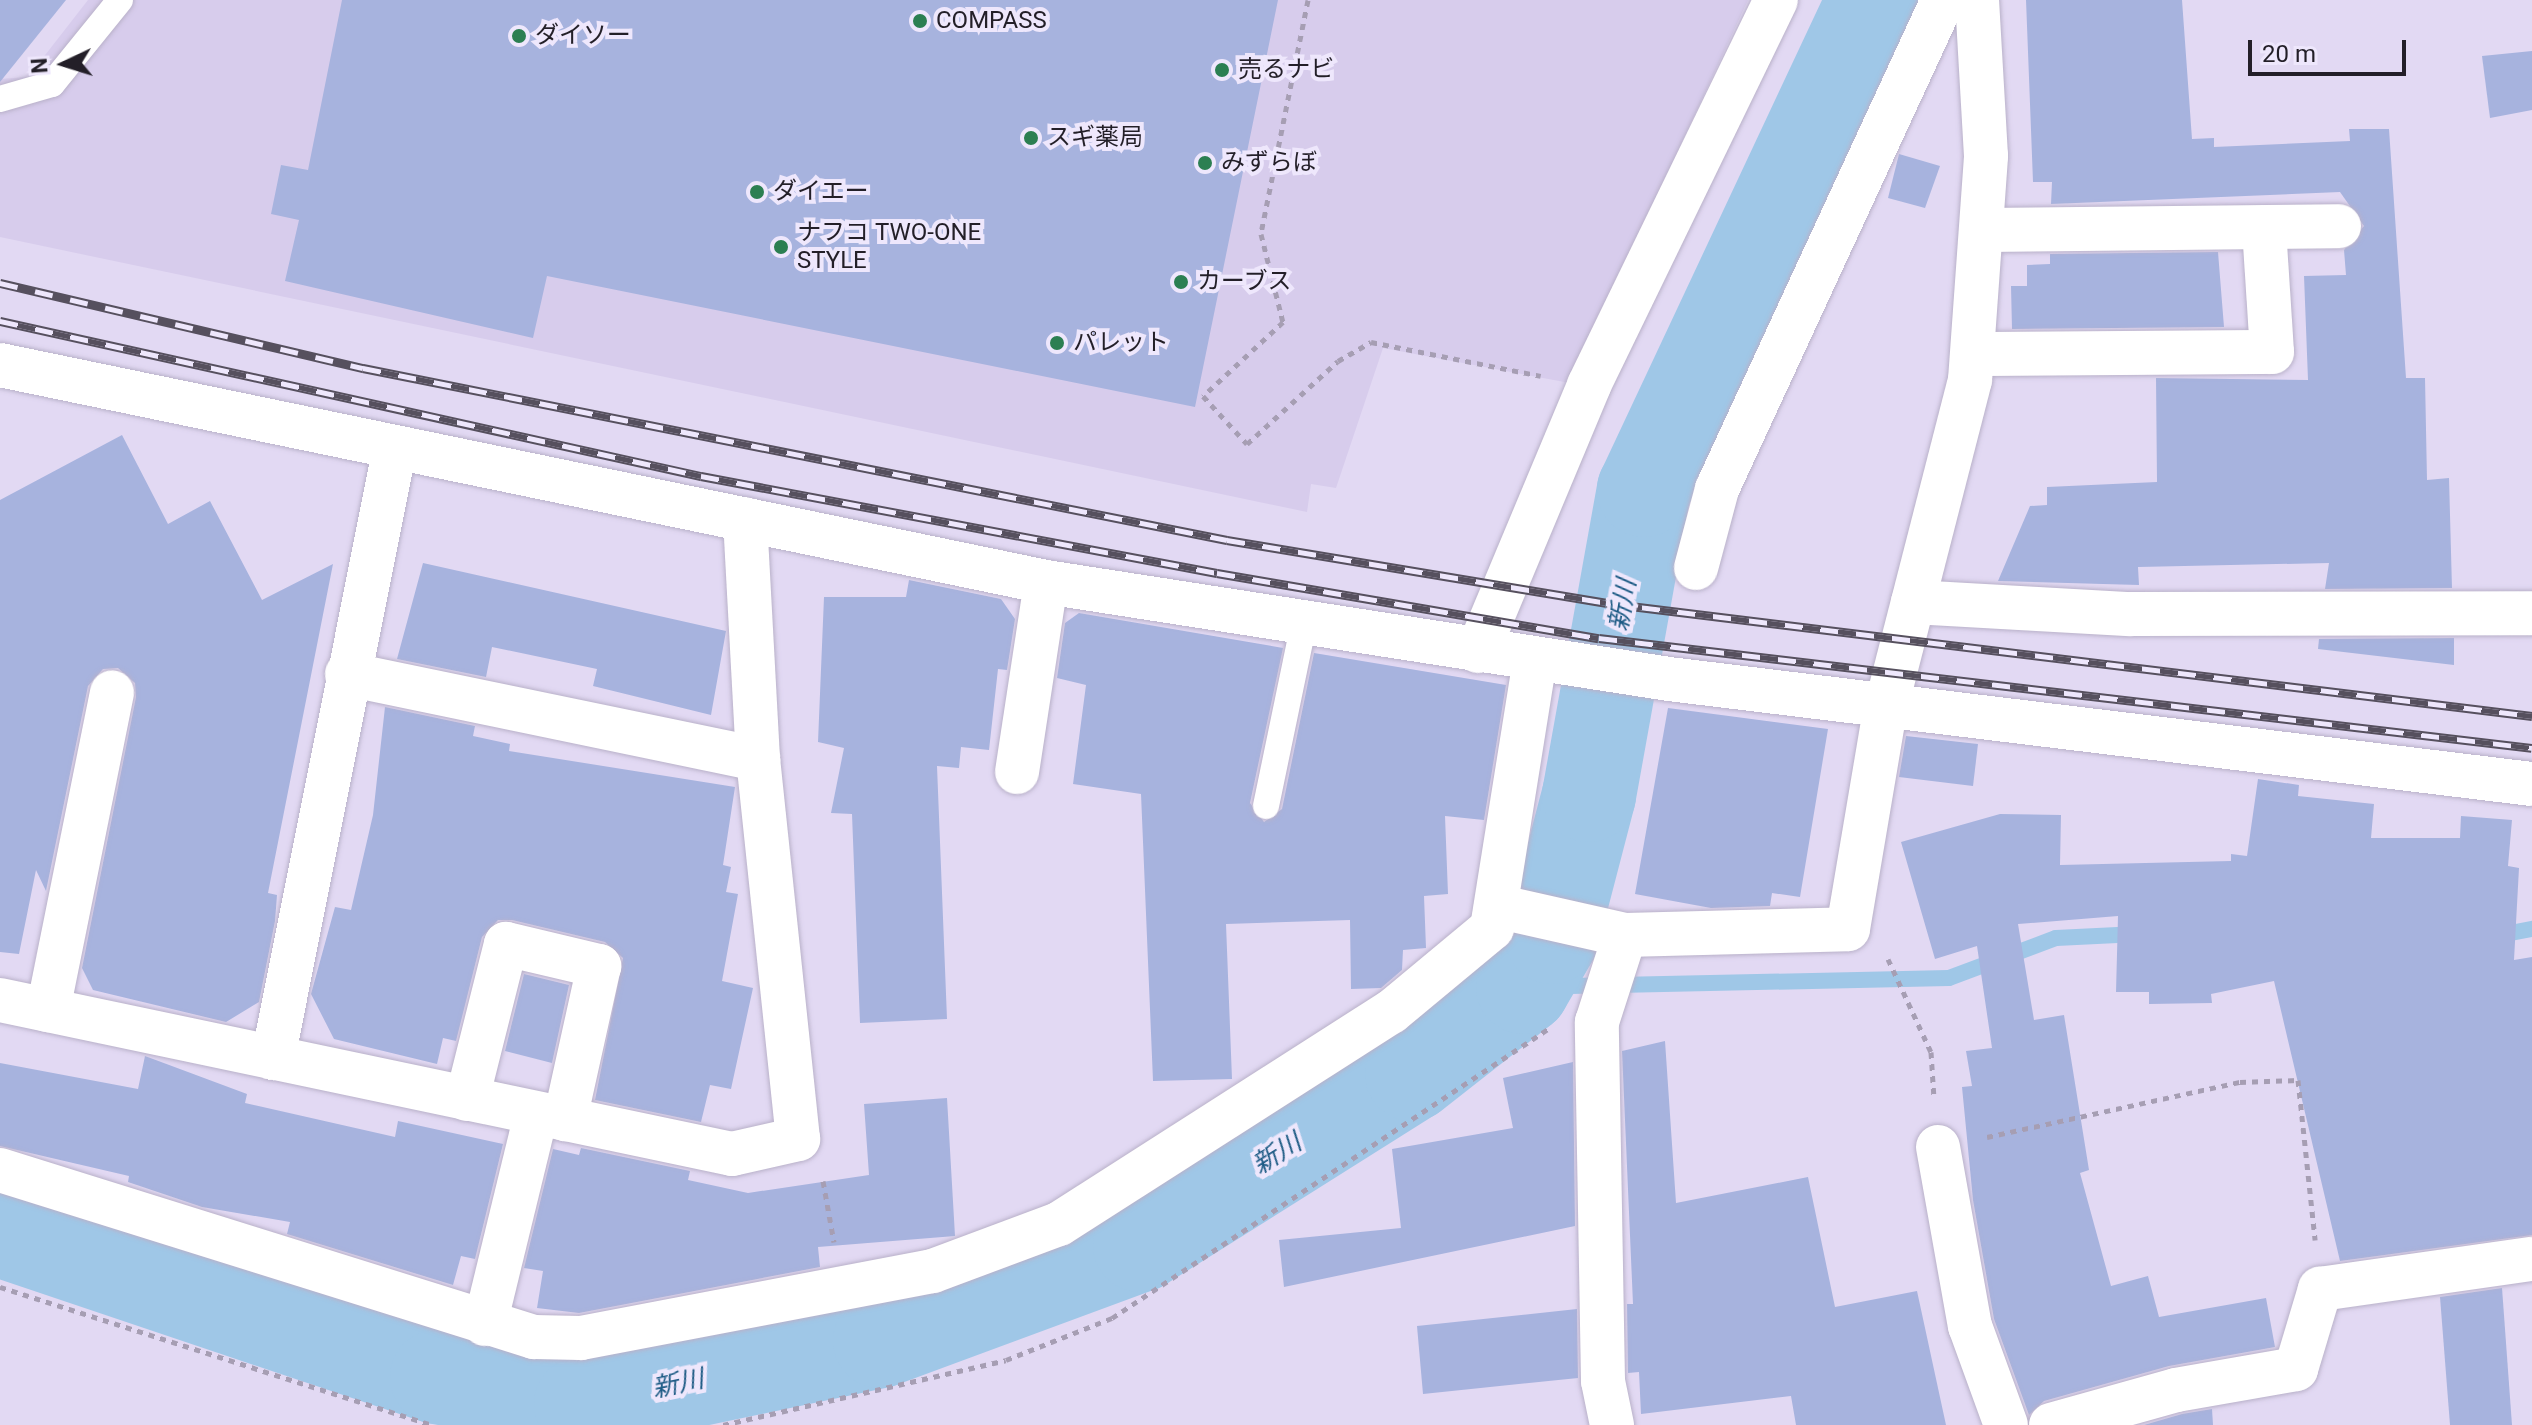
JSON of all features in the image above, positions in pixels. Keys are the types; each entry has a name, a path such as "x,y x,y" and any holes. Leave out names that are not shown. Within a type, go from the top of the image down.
{"street":[{"path":"1478,651 1589,385 1776,0"},
{"path":"1696,568 1717,489 1943,0"},
{"path":"1504,908 1620,933 1848,929 1885,711 1973,354 1984,230 1977,0"},
{"path":"1984,230 2339,226"},
{"path":"1973,354 2272,352 2264,227"},
{"path":"0,365 1046,582 1535,660 1885,711 2532,784"},
{"path":"273,1058 347,674 395,447"},
{"path":"0,1000 732,1154 798,1139 758,759 745,519"},
{"path":"1017,772 1046,582"},
{"path":"1913,602 2131,614 2532,613"},
{"path":"0,1170 534,1337 581,1338 842,1291 933,1271 1059,1224 1391,1012 1492,928 1504,908 1535,660"},
{"path":"347,674 758,759"},
{"path":"48,1010 112,692"},
{"path":"1612,1425 1603,1381 1597,1022 1620,933"},
{"path":"467,1099 506,944 599,966 485,1324"},
{"path":"1938,1147 1970,1326 2006,1425"},
{"path":"2051,1425 2176,1390 2296,1369 2320,1289 2532,1259"}],"lane":[{"path":"0,99 52,84 120,0"},
{"path":"1266,806 1304,623"}],"path":[{"path":"1308,0 1261,234 1283,322 1203,396 1247,444 1338,361 1371,342 1589,385"},
{"path":"1848,929 1876,932 1931,1052 1938,1147 2240,1082 2298,1080 2320,1289"},
{"path":"723,1425 1006,1360 1112,1318 1533,1045 1570,1006 1605,996"},
{"path":"798,1139 819,1163 842,1291"},
{"path":"0,1287 433,1425"}],"shaded area":[{"path":"88,0 1748,0 1570,383 1383,348 1336,488 1311,484 1307,512 0,237 0,79 28,77"}],"building":[{"path":"0,0 66,0 0,82"},
{"name":"ダイエー","path":"342,0 1278,0 1195,407 547,276 533,338 285,281 299,220 271,214 281,165 308,170"},
{"path":"2026,0 2182,0 2192,139 2214,138 2214,147 2350,141 2349,129 2389,129 2406,378 2425,378 2427,480 2449,478 2452,588 2325,589 2329,563 2138,567 2139,585 1998,581 2030,506 2047,505 2047,487 2157,482 2156,378 2308,380 2304,276 2346,275 2344,250 2364,226 2340,192 2051,204 2052,182 2033,182"},
{"path":"2532,51 2532,110 2490,118 2482,56"},
{"path":"1899,154 1940,166 1925,208 1888,198"},
{"path":"2218,252 2224,327 2012,329 2011,286 2027,286 2027,265 2050,264 2050,254"},
{"path":"122,435 168,524 210,501 262,600 333,564 268,893 277,895 275,921 259,1002 226,1022 93,990 82,968 136,697 135,683 118,668 103,669 88,686 46,891 36,870 19,954 0,952 0,500"},
{"path":"423,563 726,631 711,715 593,686 597,669 492,647 486,677 397,659"},
{"path":"909,580 1001,599 1015,619 1007,670 998,669 989,750 961,747 959,768 937,766 947,1019 860,1023 852,814 831,813 844,748 818,742 824,597 906,597"},
{"path":"1079,613 1283,648 1250,803 1264,822 1282,809 1314,653 1506,685 1484,820 1445,816 1448,894 1424,896 1426,948 1403,950 1402,970 1381,988 1351,989 1350,920 1226,924 1232,1079 1153,1081 1141,794 1073,784 1086,685 1057,678 1065,623"},
{"path":"2454,638 2454,665 2318,649 2319,639"},
{"path":"385,707 475,726 473,736 510,744 509,751 735,787 723,865 731,867 726,892 738,894 722,981 753,988 731,1089 710,1085 701,1122 595,1100 623,958 605,942 512,920 498,920 482,937 456,1041 443,1038 437,1064 334,1039 311,994 335,907 351,910 373,815"},
{"path":"1668,708 1828,729 1800,897 1772,893 1770,906 1711,908 1635,894"},
{"path":"1906,736 1978,744 1973,786 1899,777"},
{"path":"2258,779 2299,785 2298,796 2374,804 2371,838 2460,838 2461,816 2512,820 2508,866 2519,868 2514,960 2532,957 2532,1235 2340,1261 2274,981 2211,994 2212,1003 2149,1004 2149,992 2116,992 2118,916 2018,924 2034,1020 2064,1015 2089,1170 2080,1173 2111,1286 2148,1276 2159,1317 2266,1298 2275,1347 2169,1366 2044,1401 2029,1415 1994,1319 1973,1200 1962,1087 1972,1086 1966,1051 1992,1048 1977,946 1935,959 1901,842 2000,814 2061,815 2060,865 2231,861 2231,854 2247,856"},
{"path":"524,974 569,985 552,1063 505,1051"},
{"path":"1665,1041 1676,1203 1808,1177 1835,1307 1917,1291 1946,1425 1796,1425 1791,1396 1641,1414 1639,1372 1628,1373 1627,1304 1633,1304 1622,1051"},
{"path":"145,1056 247,1094 245,1103 395,1137 398,1121 503,1144 475,1259 461,1256 453,1285 287,1234 290,1222 202,1207 128,1182 129,1176 0,1146 0,1063 138,1089"},
{"path":"1573,1062 1575,1226 1284,1287 1279,1240 1401,1228 1392,1149 1513,1128 1503,1078"},
{"path":"947,1098 955,1236 818,1247 820,1267 579,1313 537,1308 543,1271 524,1268 553,1149 579,1155 581,1148 690,1171 688,1180 748,1193 869,1175 864,1104"},
{"path":"2502,1288 2512,1425 2450,1425 2440,1297"},
{"path":"1577,1309 1578,1378 1423,1394 1417,1326"},
{"path":"2212,1409 2213,1425 2144,1425 2182,1414"}],"waterway":[{"name":"新川","path":"0,1230 437,1377 581,1404 880,1341 1140,1245 1412,1074 1523,987 1552,937 1589,795 1644,490 1874,0"},
{"path":"2495,936 2532,929"},
{"path":"1523,987 1949,978 2056,938 2138,934"}],"railway":[{"path":"0,283 363,368 1227,540 1606,603 2532,716"},
{"path":"0,321 701,476 1217,573 1599,638 2532,748"}],"place":[{"name":"COMPASS","path":"920,21"},
{"name":"ダイソー","path":"519,36"},
{"name":"売るナビ","path":"1222,70"},
{"name":"スギ薬局","path":"1031,138"},
{"name":"みずらぼ","path":"1205,163"},
{"name":"ダイエー","path":"757,192"},
{"name":"ナフコ TWO-ONE STYLE","path":"781,247"},
{"name":"カーブス","path":"1181,282"},
{"name":"パレット","path":"1057,343"}]}
